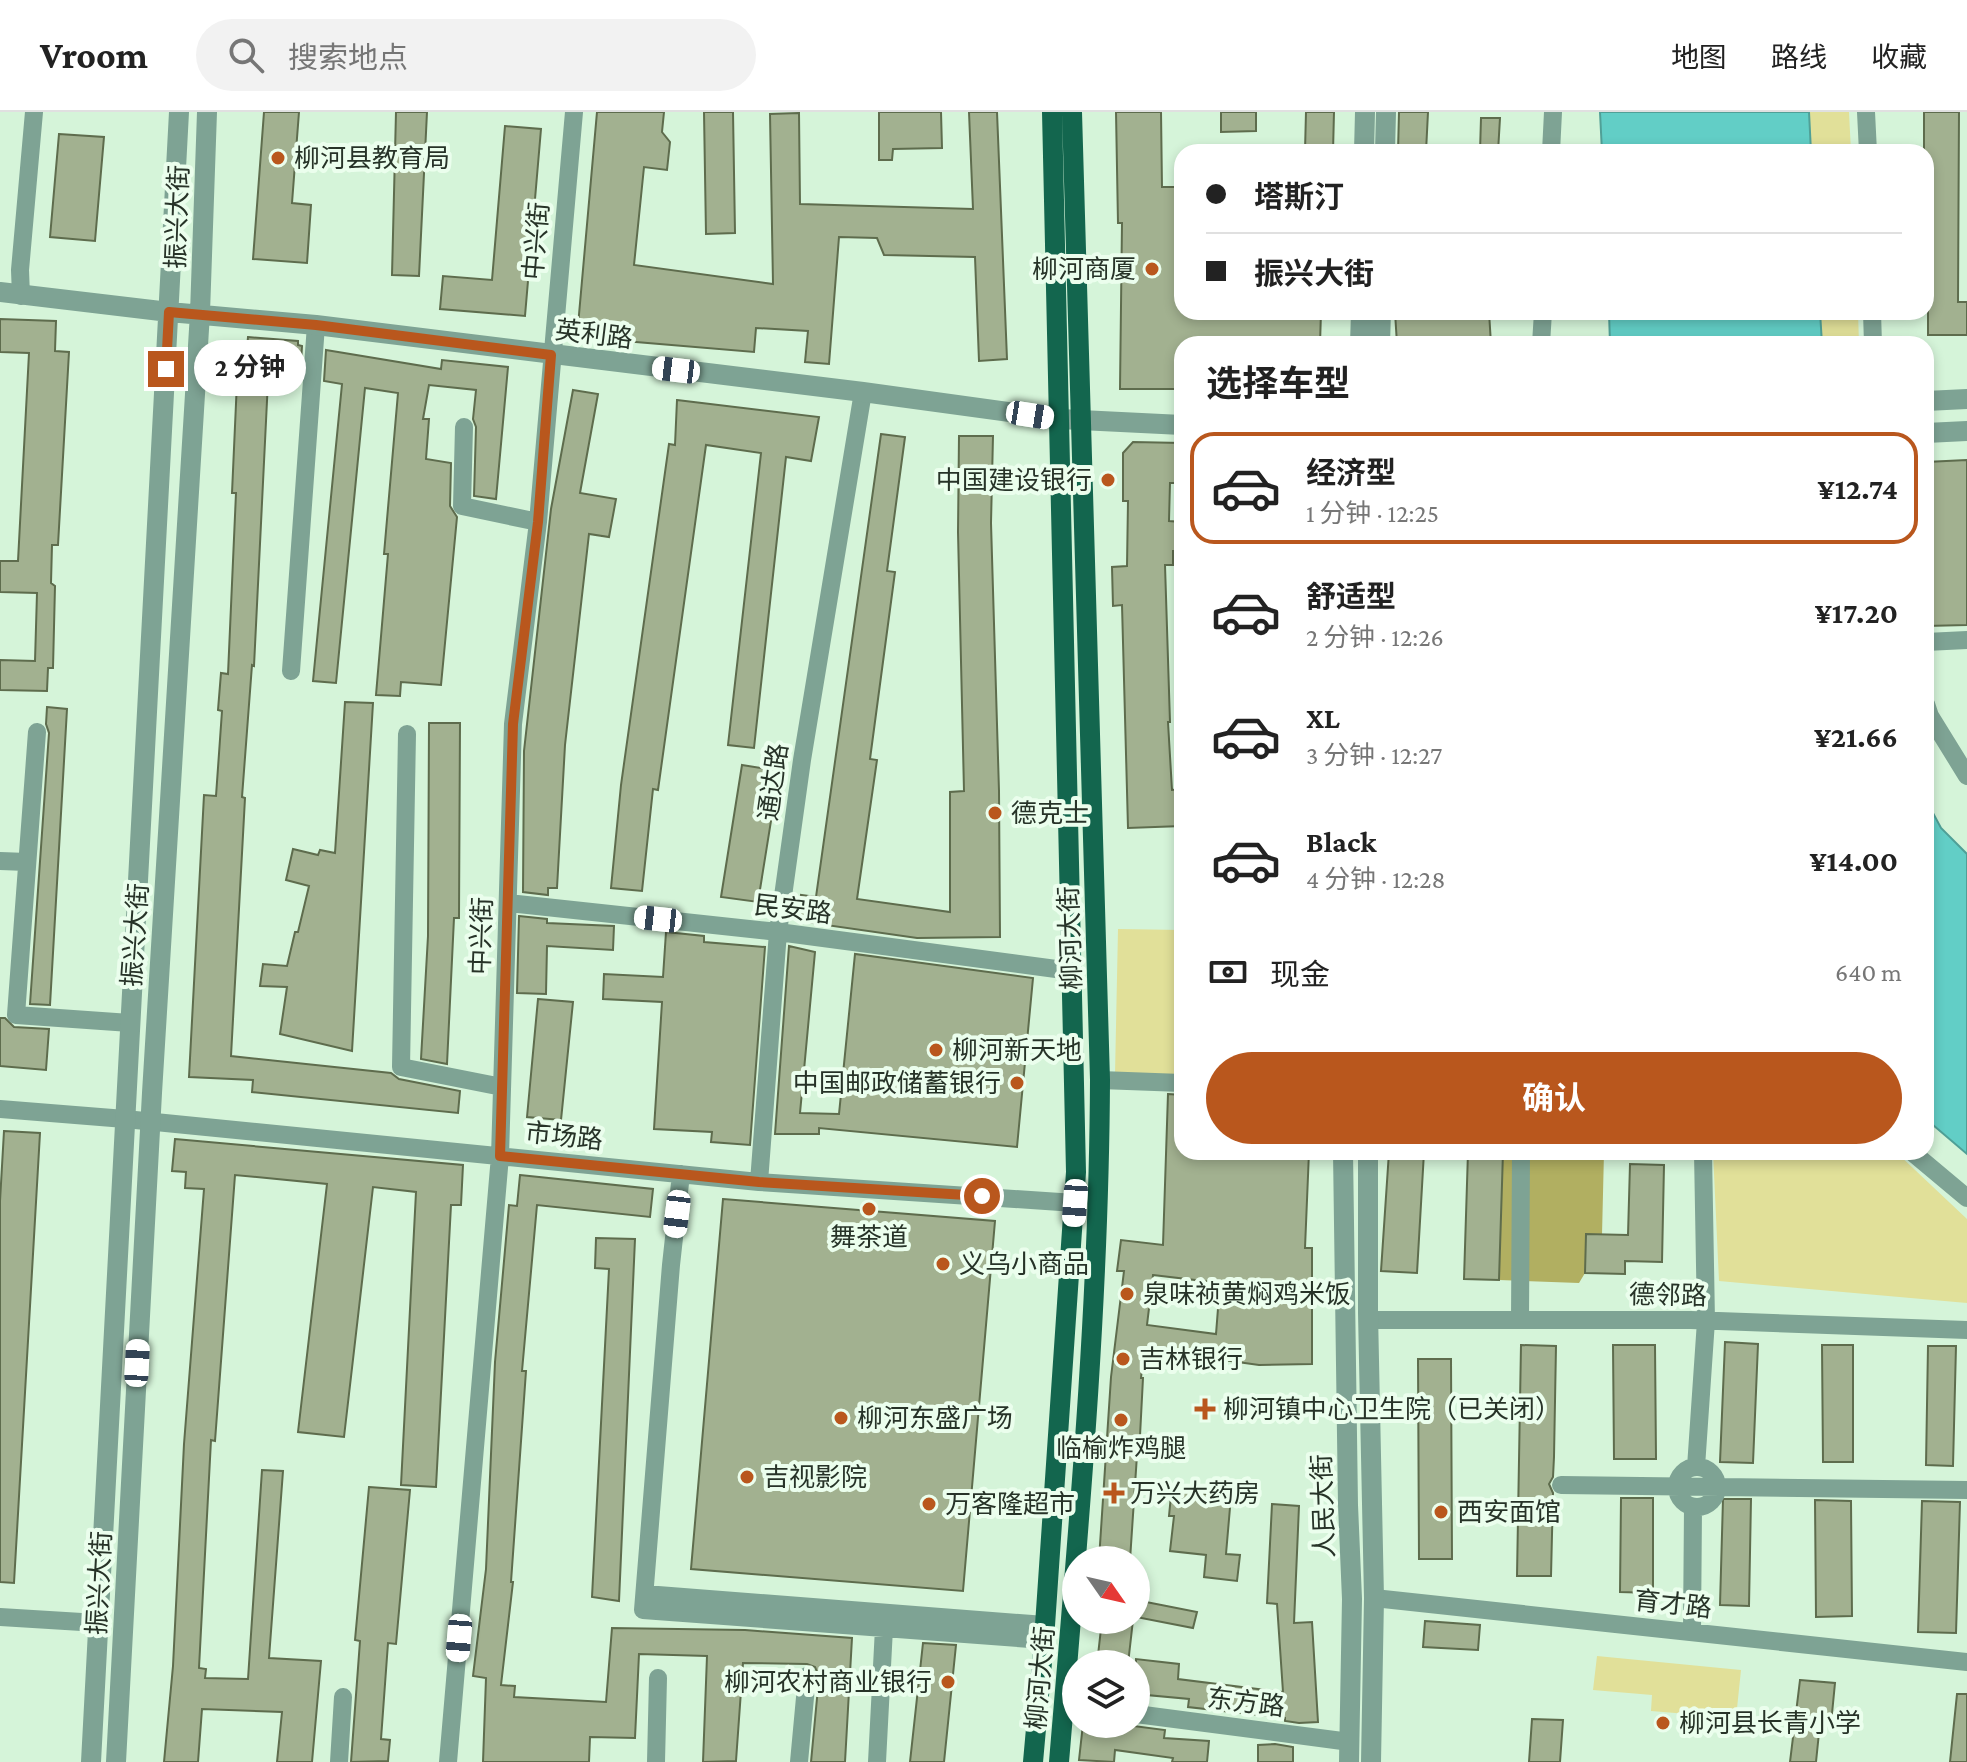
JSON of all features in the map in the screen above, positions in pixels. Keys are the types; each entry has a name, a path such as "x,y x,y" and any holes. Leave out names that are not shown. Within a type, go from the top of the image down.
{"main road":[{"name":"柳河大街","path":"1052,112 1100,1080 1097,1280 1074,1650"},
{"name":"柳河大街","path":"1033,1762 1075,1203 1069,420 1072,112"},
{"name":"柳河大街","path":"1059,1762 1064,1738"}],"street":[{"path":"21,296 20,270 34,112"},
{"name":"振兴大街","path":"91,1762 179,112"},
{"name":"振兴大街","path":"116,1762 150,1121 200,313 207,112"},
{"name":"中兴街","path":"448,1762 500,1156 513,724 538,522 574,112"},
{"path":"1364,144 1365,112"},
{"path":"1385,144 1386,112"},
{"path":"1551,144 1553,112"},
{"path":"1866,112 1868,144"},
{"name":"英利路","path":"0,292 316,325 1069,420 1174,425"},
{"path":"291,671 316,325"},
{"name":"通达路","path":"759,1182 778,932 802,760 863,392"},
{"path":"1934,401 1967,399"},
{"path":"464,427 462,506 538,522"},
{"path":"1934,433 1967,431"},
{"path":"1934,642 1967,640"},
{"path":"1934,722 1967,776"},
{"path":"37,732 16,1015 130,1023"},
{"path":"407,734 401,1067 502,1087"},
{"path":"0,861 27,862"},
{"name":"民安路","path":"508,903 778,932 1071,971"},
{"path":"1100,1080 1174,1083"},
{"name":"市场路","path":"0,1109 150,1121 759,1182 1075,1203"},
{"name":"人民大街","path":"1343,1160 1352,1599 1349,1752"},
{"name":"人民大街","path":"1368,1160 1374,1598 1371,1762"},
{"path":"1520,1320 1521,1160"},
{"path":"1696,1467 1706,1321 1703,1160"},
{"path":"1922,1160 1967,1198"},
{"path":"644,1602 681,1174"},
{"name":"德邻路","path":"1368,1320 1706,1321 1967,1330"},
{"path":"1696,1467 1712,1474 1717,1486 1716,1493 1707,1504 1693,1507 1681,1499 1677,1485 1680,1476 1696,1467"},
{"path":"1561,1485 1967,1490"},
{"path":"1692,1632 1693,1507"},
{"name":"育才路","path":"1374,1598 1967,1662"},
{"path":"644,1602 884,1628 1044,1632"},
{"path":"644,1602 1044,1632"},
{"path":"0,1617 98,1623"},
{"path":"877,1762 884,1628"},
{"path":"799,1762 807,1676"},
{"path":"656,1762 658,1678"},
{"path":"339,1762 343,1697"},
{"name":"东方路","path":"1150,1716 1349,1752"}],"shaded area":[{"path":"1809,112 1849,112 1851,144 1811,144"},
{"path":"1820,320 1858,320 1859,336 1822,336"},
{"path":"1118,929 1174,930 1174,1076 1115,1075"},
{"path":"1503,1160 1604,1160 1602,1235 1586,1235 1585,1273 1579,1283 1499,1280"},
{"path":"1713,1160 1904,1160 1967,1219 1967,1303 1719,1281"},
{"path":"1597,1656 1741,1670 1736,1718 1651,1711 1652,1695 1593,1690"}],"water":[{"path":"1600,112 1809,112 1811,144 1602,144"},
{"path":"1609,320 1820,320 1822,336 1610,336"},
{"path":"1934,815 1941,828 1967,854 1967,1154 1934,1126"}],"building":[{"name":"柳河县教育局","path":"264,112 299,112 292,203 311,205 307,263 253,259"},
{"path":"396,112 427,112 419,276 392,275"},
{"path":"597,112 664,112 662,132 670,142 667,170 644,167 634,265 773,284 770,114 799,113 800,204 973,209 969,112 997,112 1007,359 979,361 975,257 884,255 877,238 839,237 829,364 805,362 808,331 756,328 754,352 577,337"},
{"path":"704,112 733,112 735,233 706,234"},
{"path":"879,112 941,112 942,148 893,149 892,160 879,160"},
{"name":"柳河商厦","path":"1116,112 1161,112 1162,187 1174,187 1174,320 1321,320 1320,336 1174,336 1174,389 1120,389 1122,223 1118,223"},
{"path":"1221,112 1256,112 1256,131 1221,132"},
{"path":"1306,112 1334,112 1333,144 1305,144"},
{"path":"1399,112 1428,112 1426,144 1398,144"},
{"path":"1924,112 1959,112 1958,302 1967,302 1967,335 1928,335 1928,320 1934,320 1934,144 1924,144"},
{"path":"1481,118 1500,118 1498,144 1480,144"},
{"path":"505,126 541,129 525,316 440,309 443,276 492,280"},
{"path":"59,134 104,137 95,241 50,237"},
{"path":"0,319 56,321 55,351 69,352 58,545 52,545 51,583 55,586 53,668 48,668 47,691 0,690 0,660 35,661 37,593 0,592 0,561 18,561 29,353 0,352"},
{"path":"1396,320 1490,320 1490,336 1396,336"},
{"path":"248,337 298,341 298,345 302,346 301,363 269,360 254,666 242,797 245,798 231,1056 391,1073 399,1079 460,1091 458,1113 252,1092 253,1080 189,1077 204,795 216,796 222,711 218,710 221,673 228,674 238,359 246,359"},
{"path":"326,350 441,369 442,360 508,367 496,499 474,496 476,427 473,419 476,390 429,385 423,419 429,419 426,459 451,463 450,506 457,517 441,685 401,682 400,696 376,695 398,393 365,388 336,683 313,681 342,384 324,381"},
{"path":"573,390 598,394 580,493 616,499 609,537 589,534 565,745 557,888 548,888 548,895 523,892 524,751 551,509"},
{"path":"677,400 819,417 811,461 786,457 754,748 728,745 761,453 706,445 658,790 653,789 642,891 611,888 621,785 669,444 675,445"},
{"path":"881,434 905,437 887,571 895,572 870,759 877,760 857,899 950,912 950,792 964,791 959,436 993,436 991,523 1000,937 917,938 798,921 801,895 816,897"},
{"path":"1133,442 1174,443 1174,483 1170,483 1169,521 1174,521 1173,565 1165,565 1168,722 1174,826 1128,828 1122,605 1113,606 1112,567 1127,566 1128,501 1123,501 1123,453"},
{"path":"1967,460 1967,625 1934,626 1934,462"},
{"path":"345,702 373,703 352,1051 280,1034 287,987 260,986 263,964 287,966 295,932 298,932 309,886 286,880 293,849 318,855 320,850 335,853"},
{"path":"47,707 67,709 50,1005 30,1004 49,733"},
{"path":"429,723 460,723 459,918 454,918 447,1064 421,1059 428,936"},
{"path":"742,765 779,771 758,902 721,897"},
{"path":"519,916 547,919 547,923 614,926 613,950 547,946 546,994 517,993"},
{"path":"666,932 704,936 704,942 765,947 750,1145 711,1142 712,1132 654,1129 662,1002 603,999 604,974 663,977"},
{"name":"柳河新天地","path":"789,946 815,952 800,1113 839,1114 855,954 1033,978 1017,1147 819,1128 819,1134 775,1134"},
{"path":"538,999 573,1002 561,1120 527,1117"},
{"path":"0,1018 5,1018 14,1027 49,1029 46,1070 0,1066"},
{"path":"1168,1094 1174,1094 1174,1160 1309,1160 1305,1248 1312,1248 1312,1364 1259,1365 1144,1349 1131,1546 1100,1546 1111,1377 1124,1271 1117,1271 1121,1240 1163,1245","holes":["1153,1275 1220,1283 1216,1334 1147,1325"]},
{"path":"4,1131 40,1133 14,1583 0,1582 0,1201"},
{"path":"175,1139 463,1165 461,1205 451,1205 436,1487 401,1485 416,1192 373,1187 344,1437 298,1432 327,1184 235,1175 215,1441 211,1440 199,1668 206,1669 205,1678 248,1679 262,1470 283,1471 269,1658 321,1661 312,1762 277,1762 282,1712 202,1709 198,1762 164,1762 204,1189 185,1188 186,1172 172,1171"},
{"path":"1388,1160 1424,1160 1417,1273 1381,1271"},
{"path":"1468,1160 1503,1160 1499,1280 1464,1279"},
{"path":"1630,1164 1664,1165 1662,1262 1625,1261 1625,1274 1585,1273 1586,1234 1628,1235"},
{"path":"520,1175 653,1189 650,1217 537,1205 522,1371 526,1371 513,1582 501,1685 515,1686 514,1697 606,1702 612,1628 745,1630 852,1638 845,1762 811,1762 819,1677 815,1667 807,1664 743,1663 736,1761 703,1762 707,1656 639,1654 635,1738 590,1737 589,1762 483,1762 486,1678 473,1676 486,1569 495,1362 509,1205 517,1206"},
{"name":"柳河东盛广场","path":"723,1199 995,1221 963,1591 691,1569"},
{"path":"596,1238 635,1239 619,1601 592,1597 609,1269 595,1268"},
{"path":"1725,1342 1758,1344 1753,1463 1720,1462"},
{"path":"1521,1345 1556,1346 1553,1477 1549,1484 1553,1493 1551,1576 1517,1576"},
{"path":"1613,1345 1655,1345 1656,1459 1614,1459"},
{"path":"1822,1345 1853,1345 1853,1462 1823,1462"},
{"path":"1928,1346 1956,1346 1953,1466 1926,1465"},
{"path":"1418,1359 1451,1359 1452,1559 1419,1559"},
{"path":"1172,1485 1193,1487 1193,1493 1231,1496 1226,1554 1240,1555 1237,1581 1204,1577 1206,1555 1170,1551 1174,1516 1169,1516"},
{"path":"369,1487 410,1490 396,1644 388,1643 381,1739 390,1740 388,1761 351,1762 360,1641 355,1640"},
{"path":"1621,1498 1653,1498 1653,1593 1620,1592"},
{"path":"1723,1499 1751,1499 1749,1606 1720,1605"},
{"path":"1815,1500 1851,1501 1852,1616 1816,1617"},
{"path":"1922,1501 1960,1502 1956,1633 1918,1632"},
{"path":"1272,1504 1299,1506 1294,1623 1312,1622 1318,1722 1299,1723 1285,1721 1285,1718 1188,1707 1189,1699 1150,1695 1150,1661 1179,1664 1178,1679 1283,1692 1277,1604 1267,1603"},
{"path":"1150,1603 1197,1612 1193,1628 1150,1620"},
{"path":"1425,1621 1480,1625 1478,1650 1423,1647"},
{"path":"1100,1634 1131,1634 1130,1650 1099,1650"},
{"path":"923,1643 956,1645 944,1762 910,1762"},
{"path":"1800,1680 1835,1683 1831,1724 1820,1723 1816,1762 1790,1762"},
{"path":"1957,1694 1967,1694 1967,1762 1950,1762"},
{"path":"1532,1719 1563,1720 1560,1762 1529,1762"},
{"path":"1150,1728 1165,1730 1164,1738 1209,1741 1207,1762 1172,1762 1173,1758 1115,1750 1114,1762 1079,1760 1081,1738 1150,1738"},
{"path":"1258,1745 1293,1747 1293,1762 1258,1762"}],"place":[{"name":"柳河县教育局","path":"278,158"},
{"name":"柳河商厦","path":"1152,269"},
{"name":"中国建设银行","path":"1108,480"},
{"name":"德克士","path":"995,813"},
{"name":"柳河新天地","path":"936,1050"},
{"name":"中国邮政储蓄银行","path":"1017,1083"},
{"name":"舞茶道","path":"869,1209"},
{"name":"义乌小商品","path":"943,1264"},
{"name":"泉味祯黄焖鸡米饭","path":"1127,1294"},
{"name":"吉林银行","path":"1123,1359"},
{"name":"柳河镇中心卫生院（已关闭）","path":"1205,1409"},
{"name":"柳河东盛广场","path":"841,1418"},
{"name":"临榆炸鸡腿","path":"1121,1420"},
{"name":"吉视影院","path":"747,1477"},
{"name":"万兴大药房","path":"1114,1493"},
{"name":"万客隆超市","path":"929,1504"},
{"name":"西安面馆","path":"1441,1512"},
{"name":"柳河农村商业银行","path":"948,1682"},
{"name":"柳河县长青小学","path":"1663,1723"}],"route":[{"path":"166,369 169,312 316,325 551,355 538,522 513,724 500,1156 759,1182 982,1196"}]}
